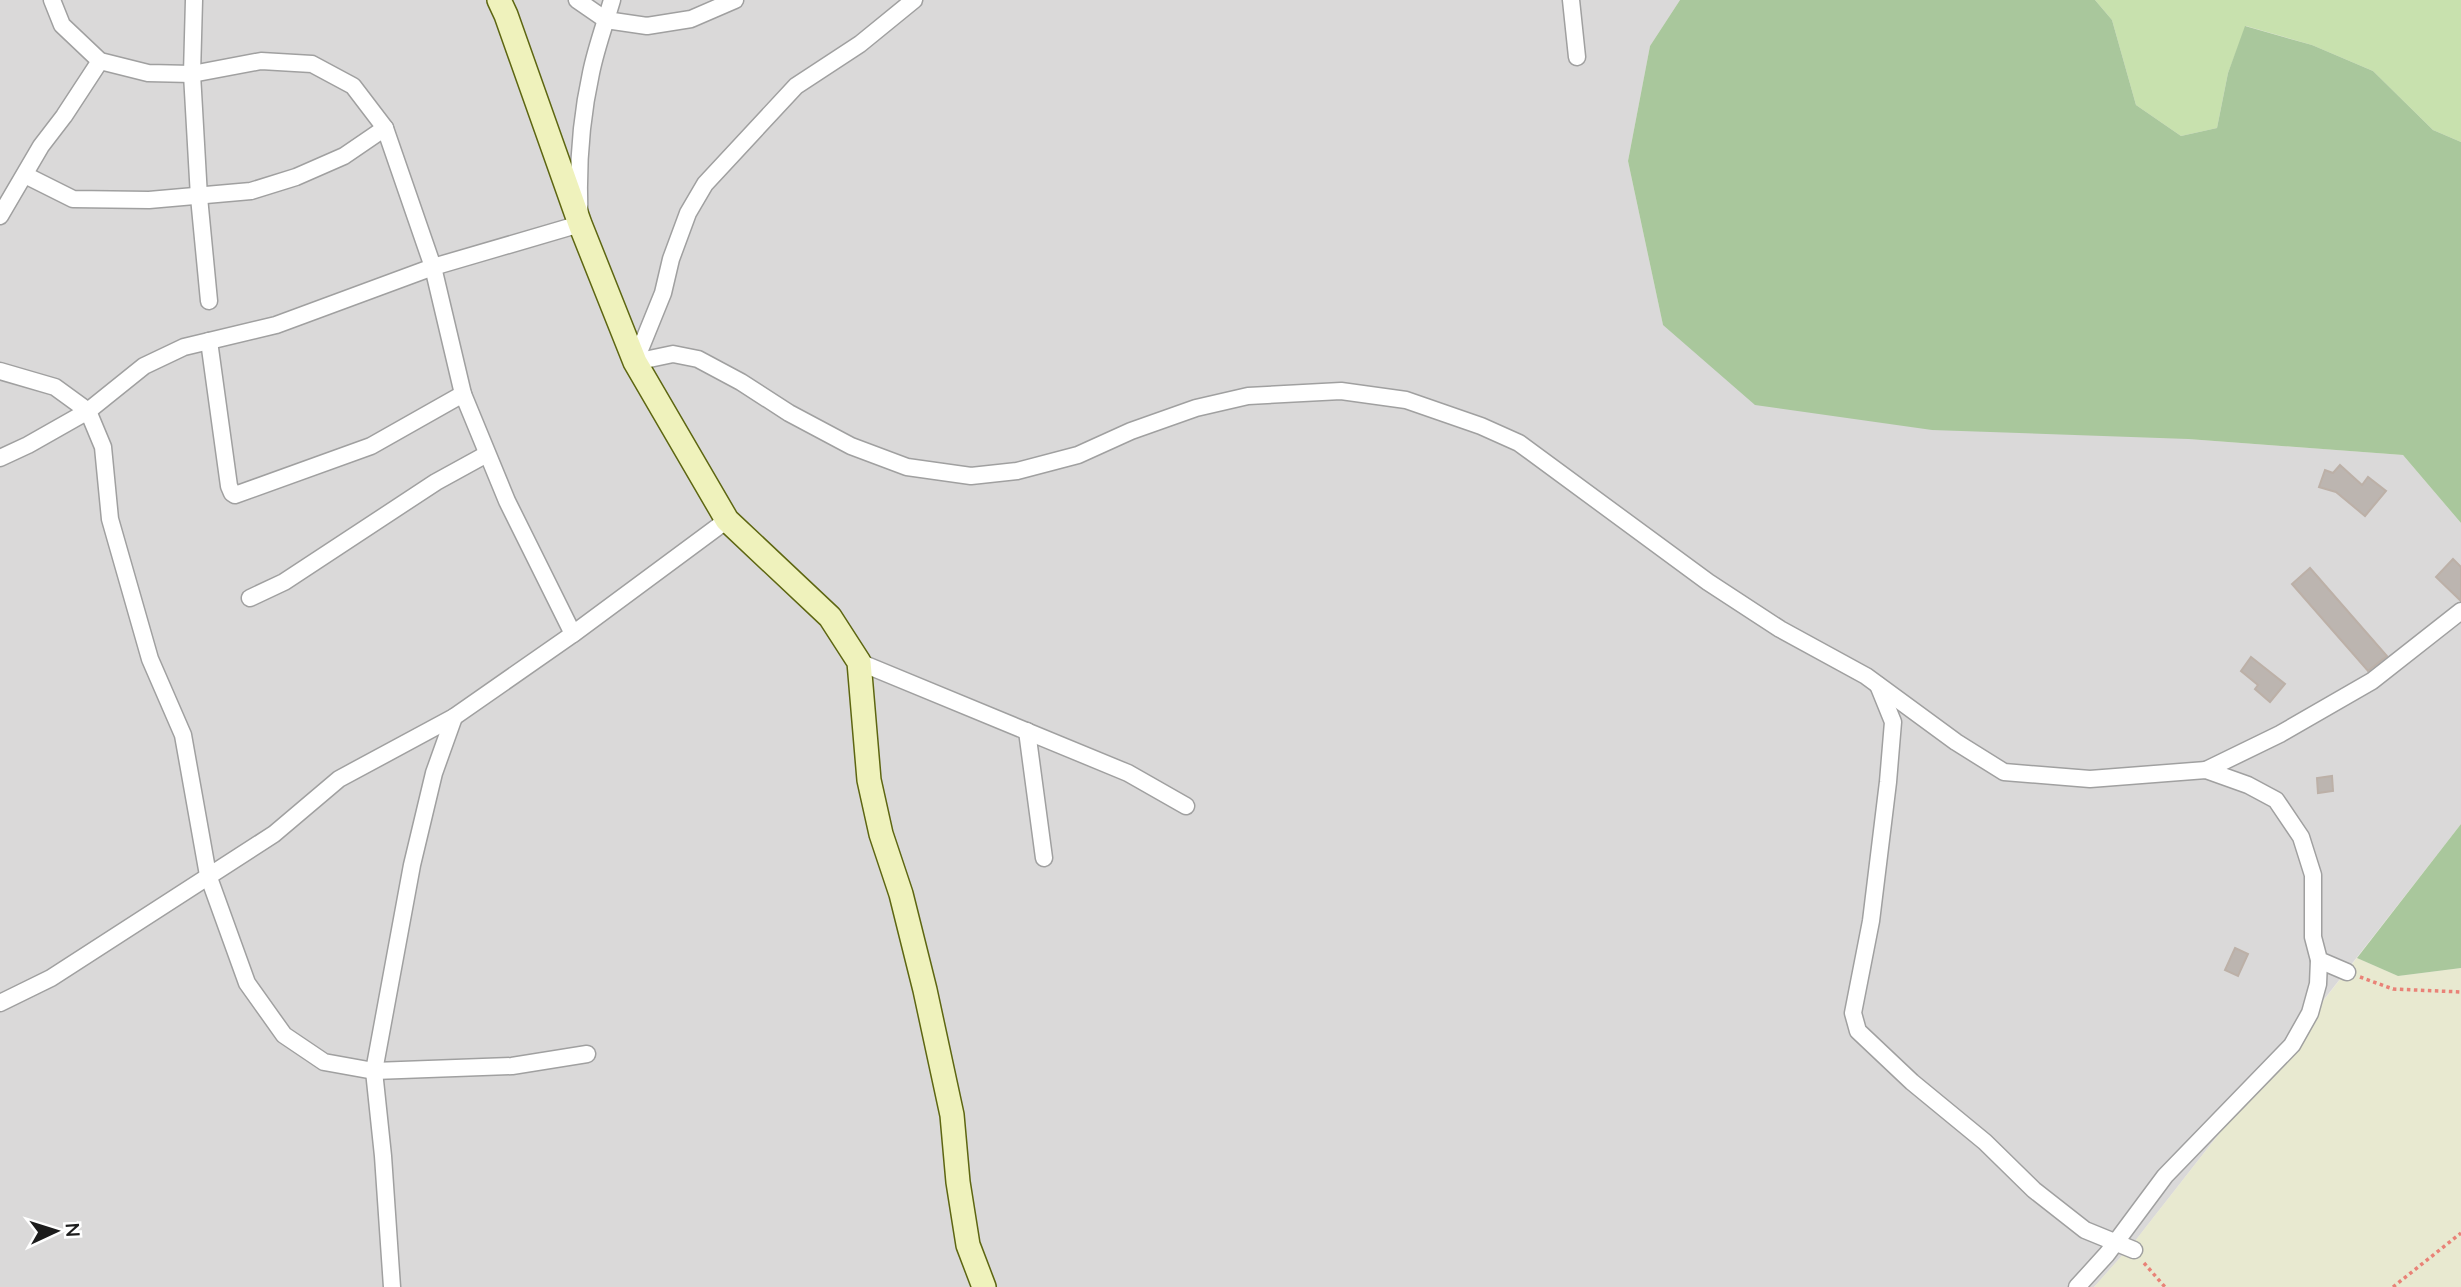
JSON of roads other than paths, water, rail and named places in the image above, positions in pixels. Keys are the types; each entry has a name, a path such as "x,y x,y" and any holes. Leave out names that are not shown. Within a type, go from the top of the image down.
{"street":[{"path":"52,0 62,25 100,61 148,73 192,74 261,61 312,64 353,86 385,128 433,267 463,394 507,501 573,634"},
{"path":"194,0 192,74 199,197 209,301"},
{"path":"499,0 580,224 635,362 727,520 830,617 859,662 869,780 881,834 901,894 925,990 952,1115 958,1182 968,1245 984,1287"},
{"path":"577,0 607,19 647,26 691,19 735,0"},
{"path":"580,224 577,174 582,123 591,71 612,0"},
{"path":"635,362 663,293 671,258 688,213 705,184 796,86 860,44 914,0"},
{"path":"1571,0 1577,57"},
{"path":"0,216 41,146 100,61"},
{"path":"25,175 73,199 108,201 199,197 251,191 296,177 344,156 385,128"},
{"path":"0,458 88,411 144,366 184,347 276,325 433,267 580,224"},
{"path":"209,341 229,486 235,495 371,446 463,394"},
{"path":"635,362 673,354 698,359 851,446 907,467 971,476 1017,471 1078,455 1131,430 1196,408 1248,397 1341,391 1406,400 1481,426 1519,443 1708,582 1780,629 1878,685 1956,742 2004,772 2090,779 2206,770 2280,734 2372,681 2461,611"},
{"path":"0,371 55,387 88,411 103,447 110,519 150,659 183,735 208,875 247,983 284,1035 324,1062 374,1071 512,1066 587,1054"},
{"path":"250,598 284,582 436,482 487,454"},
{"path":"0,1003 51,978 274,834 339,779 454,717 573,634 727,520"},
{"path":"859,662 1128,773 1186,806"},
{"path":"1878,685 1893,722 1871,921 1853,1013 1858,1031 1912,1082 1985,1142 2034,1190 2085,1230 2134,1250"},
{"path":"392,1287 374,1071 412,865 434,773 454,717"},
{"path":"1027,731 1044,858"},
{"path":"2077,1287 2116,1242 2165,1176 2292,1045 2310,1013 2318,984 2313,875 2301,837 2276,800 2248,785 2206,770"},
{"path":"2319,960 2347,972"}]}
